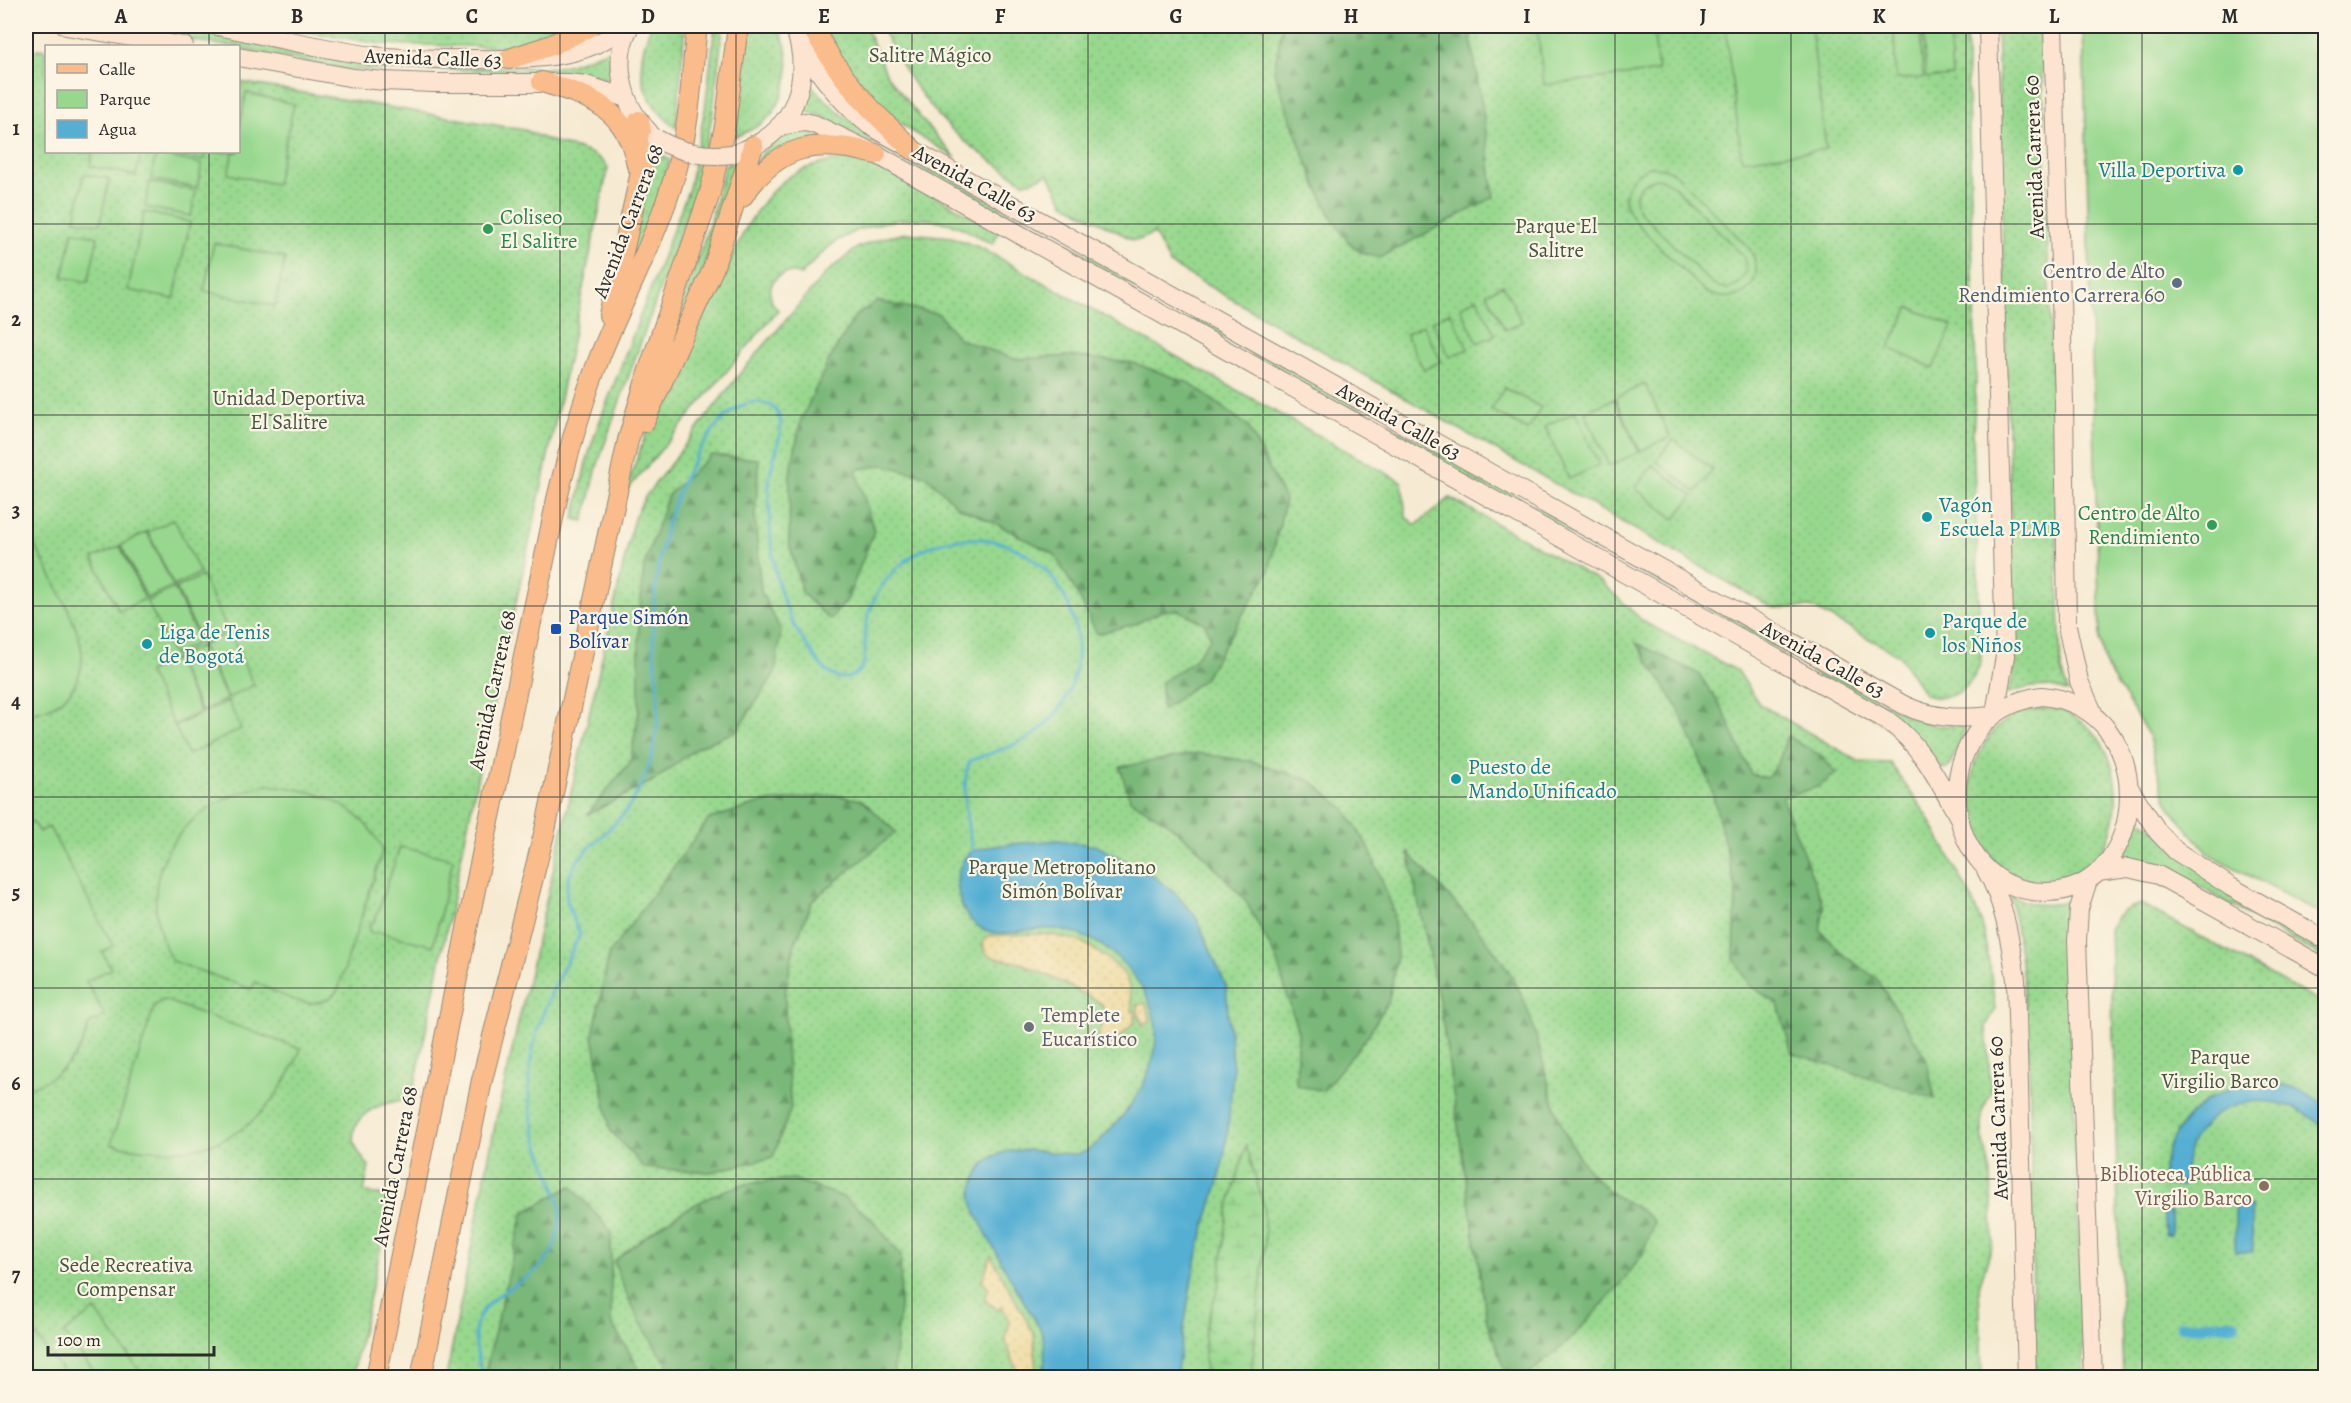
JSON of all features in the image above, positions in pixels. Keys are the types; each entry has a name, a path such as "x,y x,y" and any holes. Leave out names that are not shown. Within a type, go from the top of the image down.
{"main road":[{"path":"66,26 178,45"},
{"name":"Avenida Calle 63","path":"217,26 376,56 412,59 509,59 570,52 603,39 623,26"},
{"path":"509,59 552,45 590,26"},
{"path":"630,26 621,54 621,76 626,98 639,121 657,139 674,149 712,156 732,154 753,146 779,126 788,114 800,87 803,58 794,26"},
{"name":"Avenida Carrera 68","path":"376,1377 556,499 568,452 602,352 654,231 682,151 697,26"},
{"path":"421,1377 482,1080 546,826 621,472 637,407 710,193 729,100 738,26"},
{"path":"813,26 828,53 856,93 912,149"},
{"name":"Avenida Carrera 60","path":"1988,26 2005,656 1993,714"},
{"name":"Avenida Carrera 60","path":"2053,26 2064,402 2067,626 2079,681 2094,715"},
{"name":"Avenida Calle 63","path":"800,43 822,78 869,125 1904,705 1922,713 1944,718 1993,714"},
{"name":"Avenida Calle 63","path":"240,57 354,78 395,82 449,84 542,82 586,85 626,98"},
{"path":"542,82 581,94 608,110 624,130 630,144 636,159 639,185"},
{"path":"602,352 619,265 639,185 644,149 639,121"},
{"name":"Avenida Calle 63","path":"779,126 804,122 814,124 876,154 1888,721 1915,747 1958,816"},
{"path":"732,212 753,181 763,171 784,156 796,151 831,145 876,154"},
{"path":"621,472 713,269 753,146"},
{"path":"1279,380 1291,361"},
{"path":"2093,1377 2077,941 2079,909 2093,876 2116,849 2125,820 2130,789 2129,778 2118,747 2103,723 2074,702 2042,696 2025,698 1993,714 1972,738 1958,782 1958,816 1964,836 1982,863 1999,878 2032,891 2049,892 2064,889 2093,876 2128,868 2164,878 2325,968"},
{"path":"2130,789 2158,832 2176,851 2224,883 2325,940"},
{"name":"Avenida Carrera 60","path":"1982,863 1997,892 2016,979 2027,1377"}],"green space":[{"path":"111,26 182,26 280,48 367,62 553,68 612,49 610,67 614,83 595,76 573,73 351,70 240,49 240,45 219,45"},
{"path":"274,26 570,26 549,37 502,47 381,44"},
{"path":"651,26 685,26 676,128 654,106 643,82 642,55"},
{"path":"715,26 723,26 713,110 700,177 607,437 584,521 574,519 595,434 689,188 705,109"},
{"path":"747,26 777,26 786,49 788,73 782,97 768,118 757,127 735,137"},
{"path":"819,26 865,26 887,75 956,158 904,126 876,104 853,76"},
{"name":"Parque El Salitre","path":"881,26 1966,26 1976,378 1973,436 1981,662 1977,671 1967,686 1953,695 1936,697 1925,695 1899,655 1811,607 1773,608 1170,264 1154,233 1139,240 1133,240 1064,203 1048,174 1030,182 1023,182 969,145 949,127 926,101 896,56"},
{"path":"1282,26 1469,26 1494,197 1380,258 1362,253 1349,242 1323,201 1277,81 1274,71"},
{"path":"1537,26 1653,26 1658,71 1544,85"},
{"path":"1725,26 1811,26 1826,149 1742,160"},
{"path":"1997,26 2041,26 2061,670 2068,692 2052,687 2038,687 2007,694 2012,681 2014,652"},
{"name":"Centro de Alto Rendimiento","path":"2083,26 2325,26 2325,916 2209,854 2172,811 2165,798 2148,734 2106,667 2100,641"},
{"path":"1949,29 1952,76 1926,78 1923,30"},
{"path":"1920,30 1923,78 1896,79 1894,32"},
{"name":"Unidad Deportiva El Salitre","path":"37,49 45,50 45,153 240,153 240,82 525,130 592,154 608,168 543,480 479,770 412,1099 397,1101 370,1110 355,1127 354,1138 358,1151 369,1166 364,1192 392,1197 352,1377 26,1377 26,57"},
{"path":"808,82 838,112 861,128 1907,716 1937,726 1962,725 1964,730 1950,765 1946,769 1942,768 1792,657 1676,591 1322,398 1213,331 988,206 822,116 798,110"},
{"path":"246,93 294,104 276,184 228,174 233,153 240,153 240,123"},
{"path":"808,132 828,139 752,176 760,157 772,143 788,135"},
{"path":"654,150 670,160 650,221 621,293"},
{"path":"93,153 141,153 136,176 90,166"},
{"path":"166,153 205,153 203,160"},
{"path":"156,154 202,164 197,188 151,179"},
{"path":"741,159 696,291 663,358 710,223 725,165"},
{"path":"848,159 907,181 999,231 993,244 945,222 898,220 867,227 838,240 801,275 785,273 778,276 773,281 770,295 778,310 624,494 654,412 756,212 786,178 798,171"},
{"path":"1649,167 1664,168 1676,174 1749,248 1755,261 1756,272 1748,290 1728,297 1704,291 1639,226 1627,208 1625,195 1633,178","holes":["1658,178 1672,184 1743,256 1747,270 1740,283 1727,289 1713,285 1639,211 1636,205 1636,194 1642,185"]},
{"path":"84,174 109,179 100,224 75,220"},
{"path":"150,182 196,191 191,216 145,207"},
{"path":"144,212 190,222 174,299 128,290"},
{"path":"73,231 98,237 88,282 63,277"},
{"name":"Parque Metropolitano Simón Bolívar","path":"906,233 952,237 983,249 1402,482 1406,517 1416,525 1450,498 1601,582 1644,622 1738,671 1759,704 1860,762 1890,763 1928,817 1971,897 1982,924 1991,974 1995,1010 1986,1026 1991,1092 1982,1112 1982,1134 1991,1173 1993,1243 1979,1287 1982,1377 446,1378 496,1120 634,518 645,497 738,376 826,273 857,248 882,238"},
{"path":"214,243 285,258 275,306 204,291"},
{"path":"1503,285 1522,322 1505,330 1487,293"},
{"path":"1477,298 1495,335 1478,343 1460,307"},
{"path":"877,301 939,314 959,339 1015,359 1069,356 1134,363 1189,383 1248,426 1285,500 1269,571 1204,679 1162,710 1161,683 1192,662 1211,638 1205,624 1178,610 1162,611 1137,623 1097,634 1054,554 993,522 958,507 926,476 883,465 856,470 874,531 847,600 830,620 802,593 789,542 790,474 801,420 828,362 855,316"},
{"path":"1909,307 1952,326 1933,368 1889,348"},
{"path":"1450,312 1468,349 1450,357 1432,321"},
{"path":"1423,325 1441,361 1424,370 1406,334"},
{"path":"1645,384 1670,437 1640,451 1615,398"},
{"path":"1504,388 1541,407 1528,430 1491,410"},
{"path":"1614,399 1639,452 1609,466 1585,412"},
{"path":"1575,412 1599,465 1569,479 1545,426"},
{"path":"1673,439 1713,470 1696,492 1656,461"},
{"path":"711,455 759,459 755,516 761,591 781,631 775,673 737,731 698,747 656,779 587,815 630,762 639,711 639,623 644,566 668,495"},
{"path":"1653,465 1693,496 1675,519 1635,488"},
{"path":"174,519 200,573 174,586 148,532"},
{"path":"26,528 67,607 79,639 82,658 78,679 65,697 50,707 26,713"},
{"path":"147,532 173,586 147,598 121,545"},
{"path":"120,546 145,599 119,611 93,558"},
{"path":"202,576 227,629 201,641 176,588"},
{"path":"174,588 200,642 173,655 147,601"},
{"path":"229,632 254,685 228,698 202,645"},
{"path":"1636,643 1699,674 1722,708 1751,774 1767,778 1779,761 1787,736 1820,755 1837,773 1818,787 1782,797 1824,907 1820,930 1845,956 1877,979 1926,1058 1935,1099 1792,1053 1778,1004 1749,985 1734,958 1736,889 1710,783 1677,706"},
{"path":"201,646 227,699 201,711 175,658"},
{"path":"175,659 200,712 174,725 148,672"},
{"path":"228,701 241,729 188,755 175,726"},
{"path":"2041,709 2063,711 2083,723 2102,743 2113,769 2116,797 2112,826 2102,851 2086,871 2064,883 2037,884 2008,873 1993,860 1981,843 1971,815 1971,782 1983,746 1998,727 2008,719 2022,712"},
{"path":"1197,753 1254,762 1311,781 1345,809 1369,848 1393,909 1397,956 1389,1000 1367,1037 1323,1091 1296,1085 1298,1032 1276,958 1245,900 1197,848 1165,821 1130,800 1120,767"},
{"path":"268,785 320,795 335,802 362,820 383,849 338,990 329,998 319,1002 298,1001 255,982 251,989 172,961 160,929 156,900 159,872 170,847 187,825 210,808 237,794"},
{"path":"834,795 862,800 896,832 812,901 794,947 785,994 786,1048 791,1108 773,1157 711,1172 644,1168 610,1130 593,1036 609,954 709,819 765,802"},
{"path":"2140,819 2325,948 2325,959 2166,867 2152,862 2121,861"},
{"path":"32,821 39,832 49,827 113,946 102,952 111,969 86,981 105,1016 89,1024 81,1046 67,1065 48,1079 26,1088 26,824"},
{"path":"400,847 453,859 433,946 378,932 373,934 369,930 369,925 375,920"},
{"path":"1408,852 1473,923 1516,983 1532,1022 1553,1102 1568,1139 1579,1157 1608,1190 1640,1210 1654,1222 1643,1254 1624,1280 1571,1339 1525,1377 1508,1377 1487,1322 1440,1005"},
{"path":"2010,895 2034,904 2057,903 2074,899 2070,908 2067,929 2084,1377 2035,1377 2028,1050 2021,961"},
{"name":"Parque Virgilio Barco","path":"2141,904 2325,1005 2325,1377 2123,1377 2110,929 2122,912"},
{"path":"164,1000 301,1049 286,1079 269,1104 249,1124 227,1138 202,1147 174,1151 144,1150 111,1144 153,1010 156,1004"},
{"path":"1246,1146 1264,1206 1265,1242 1251,1377 1205,1377 1205,1329 1219,1284 1228,1210"},
{"path":"793,1179 843,1197 871,1218 901,1255 900,1309 893,1377 678,1377 640,1322 614,1261 642,1239 692,1206 726,1190 742,1185"},
{"path":"571,1186 611,1231 611,1322 644,1377 484,1377 523,1213"},
{"path":"95,1310 144,1377 98,1377 64,1333"},
{"path":"30,1328 67,1377 26,1377 26,1331"}],"sand":[{"path":"1037,934 1078,941 1107,959 1120,969 1127,979 1133,1012 1138,1012 1137,1005 1145,1003 1151,1020 1143,1025 1139,1014 1134,1015 1135,1022 1109,1044 1098,1038 1105,1016 1102,1004 1025,965 995,958 985,953 983,943 987,936"},
{"path":"991,1256 1034,1334 1036,1377 1020,1377 1005,1341 1010,1321 1002,1306 998,1310 984,1300 989,1288 982,1280"}],"water":[{"path":"1058,840 1097,846 1152,875 1176,894 1196,917 1226,986 1233,1070 1227,1139 1220,1177 1192,1278 1176,1377 1044,1377 1044,1347 1041,1330 996,1252 973,1204 972,1191 980,1169 997,1154 1021,1150 1075,1154 1094,1146 1133,1102 1150,1069 1156,1033 1154,1015 1138,982 1116,956 1103,946 1072,932 1056,929 1002,933 988,931 972,921 962,907 957,885 958,874 968,854 1001,845"},
{"path":"2253,1082 2282,1084 2299,1090 2325,1105 2325,1130 2310,1117 2294,1108 2275,1103 2256,1102 2238,1105 2221,1112 2205,1124 2193,1140 2186,1162 2183,1186 2164,1186 2164,1166 2169,1148 2188,1117 2217,1094"},
{"path":"2241,1204 2251,1206 2253,1252 2235,1252 2235,1207"},
{"path":"2164,1212 2171,1212 2171,1235 2165,1235"}],"waterway":[{"path":"483,1378 475,1338 479,1317 488,1304 500,1294 541,1266 552,1252 558,1233 560,1206 535,1133 530,1105 529,1078 532,1053 546,1005 580,934 568,903 567,885 578,861 626,811 645,777 653,752 657,726 658,699 653,627 654,598 663,541 681,486 694,460 717,425 741,406 755,402 763,403 770,405 778,413 780,430 769,481 772,553 775,570 791,620 816,659 832,675 842,678 849,677 856,674 863,666 866,625 878,592 888,578 914,555 945,542 963,539 998,542 1028,556 1052,577 1068,605 1077,636 1076,668 1065,699 1043,727 1035,733 1018,743 970,761 965,781 965,793 973,851"},
{"path":"2182,1326 2234,1324"}],"place":[{"name":"Villa Deportiva","path":"2238,170"},
{"name":"Coliseo El Salitre","path":"488,229"},
{"name":"Centro de Alto Rendimiento Carrera 60","path":"2177,283"},
{"name":"Vagón Escuela PLMB","path":"1927,517"},
{"name":"Centro de Alto Rendimiento","path":"2212,525"},
{"name":"Parque Simón Bolívar","path":"556,629"},
{"name":"Parque de los Niños","path":"1930,633"},
{"name":"Liga de Tenis de Bogotá","path":"147,644"},
{"name":"Puesto de Mando Unificado","path":"1456,779"},
{"name":"Templete Eucarístico","path":"1029,1027"},
{"name":"Biblioteca Pública Virgilio Barco","path":"2264,1186"}],"park label":[{"name":"Salitre Mágico","path":"930,55"},
{"name":"Sede Recreativa Compensar","path":"126,1277"}]}
